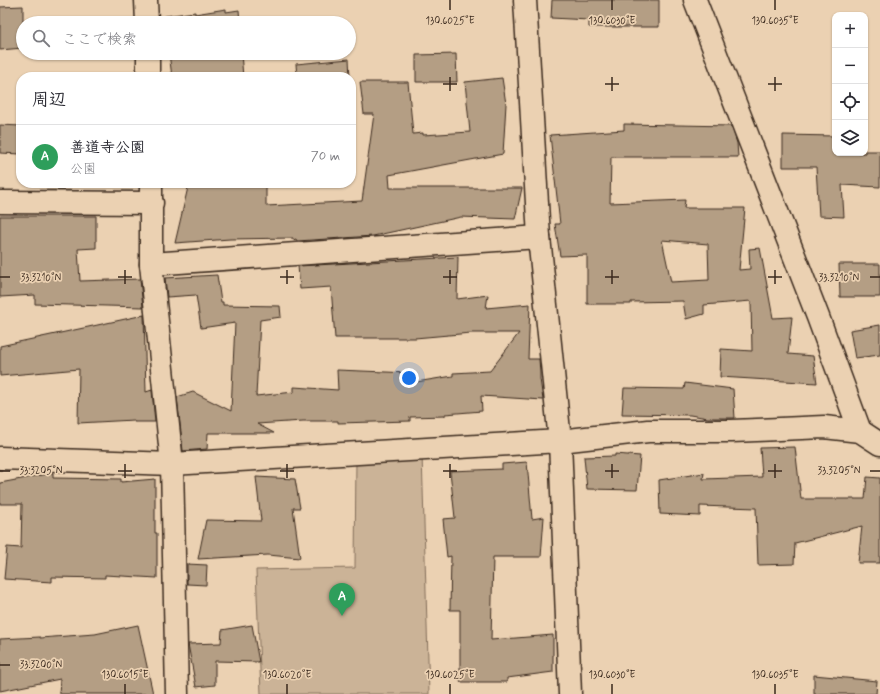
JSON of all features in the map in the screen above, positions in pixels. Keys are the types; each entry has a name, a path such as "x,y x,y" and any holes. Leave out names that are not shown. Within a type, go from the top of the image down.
{"street":[{"path":"146,0 147,16"},
{"path":"525,0 539,237 560,441 570,694"},
{"path":"695,0 818,317 860,431"},
{"path":"148,60 148,72"},
{"path":"0,202 152,193 151,264 172,464 177,694"},
{"path":"151,264 539,237"},
{"path":"0,458 172,464 560,441 648,431 732,431 824,427 860,431 880,444"}],"shaded area":[{"path":"422,454 429,694 261,694 256,570 355,568 356,459"}],"building":[{"path":"552,0 659,0 659,27 589,27 589,20 551,18"},
{"path":"23,6 23,16 16,16 16,49 0,50 0,7"},
{"path":"226,9 226,12 239,10 239,16 165,16 195,12 195,14"},
{"path":"456,54 457,82 416,82 416,55"},
{"path":"170,60 242,60 243,72 171,72"},
{"path":"349,60 350,72 297,72 296,64"},
{"path":"502,78 506,104 503,154 389,175 390,188 522,188 515,219 461,217 373,236 297,241 296,239 293,240 293,238 230,239 175,243 188,188 266,188 266,206 362,201 374,114 364,114 360,82 408,82 413,134 423,133 423,135 470,132 465,82"},
{"path":"624,124 731,126 737,143 738,157 611,157 610,203 685,200 684,208 745,208 739,270 750,269 749,249 760,248 773,318 792,317 788,354 813,356 817,383 720,377 721,349 752,351 751,301 704,305 704,314 686,319 683,301 631,302 631,304 587,304 587,255 560,256 555,224 560,224 550,135 624,130","holes":["662,240 708,244 709,280 671,282"]},
{"path":"0,125 16,126 16,154 0,153"},
{"path":"783,135 832,136 832,156 868,156 868,151 880,151 880,187 842,185 844,217 819,216 816,167 783,167"},
{"path":"0,216 96,216 96,248 78,249 80,281 140,279 143,307 35,304 35,295 0,297"},
{"path":"458,257 457,299 488,295 486,308 530,304 528,359 539,359 543,400 481,396 482,411 445,414 445,416 410,417 410,421 338,423 338,421 303,421 257,424 274,433 208,433 207,449 183,451 177,397 193,392 231,411 235,323 201,328 196,295 167,297 165,278 217,275 221,302 223,302 223,305 280,306 281,317 260,320 256,396 294,392 294,387 338,390 337,370 410,373 410,383 453,376 453,373 490,371 519,333 471,333 415,338 335,338 331,287 300,289 298,266"},
{"path":"839,264 880,264 880,297 840,297"},
{"path":"144,315 146,392 152,390 155,422 134,422 134,420 78,423 79,369 0,376 0,346"},
{"path":"880,325 880,355 855,358 850,330"},
{"path":"685,383 733,389 735,418 708,418 690,415 622,414 624,388 684,389"},
{"path":"795,447 801,499 865,499 867,477 880,478 880,563 858,563 862,526 795,543 794,564 758,565 756,508 700,506 700,516 660,514 659,480 704,473 703,479 762,477 760,448"},
{"path":"615,454 640,456 637,490 587,489 584,457 615,456"},
{"path":"527,462 532,519 544,517 541,557 493,557 491,640 553,635 553,672 507,678 507,682 460,682 460,610 450,610 451,556 447,557 443,519 455,518 450,471 502,469 502,464"},
{"path":"53,473 53,478 121,479 121,482 155,479 157,578 105,575 105,578 52,577 52,582 4,579 7,547 21,548 22,504 0,504 0,483"},
{"path":"256,477 295,479 300,508 293,508 300,558 268,555 198,559 206,520 261,521"},
{"path":"187,564 207,565 206,585 187,584"},
{"path":"138,625 153,694 59,694 60,679 0,691 0,639 95,634"},
{"path":"252,625 259,662 215,661 215,685 196,687 188,644 221,643 222,630"},
{"path":"814,675 877,681 876,694 814,694"}],"place":[{"name":"善道寺公園","path":"342,616"}]}
